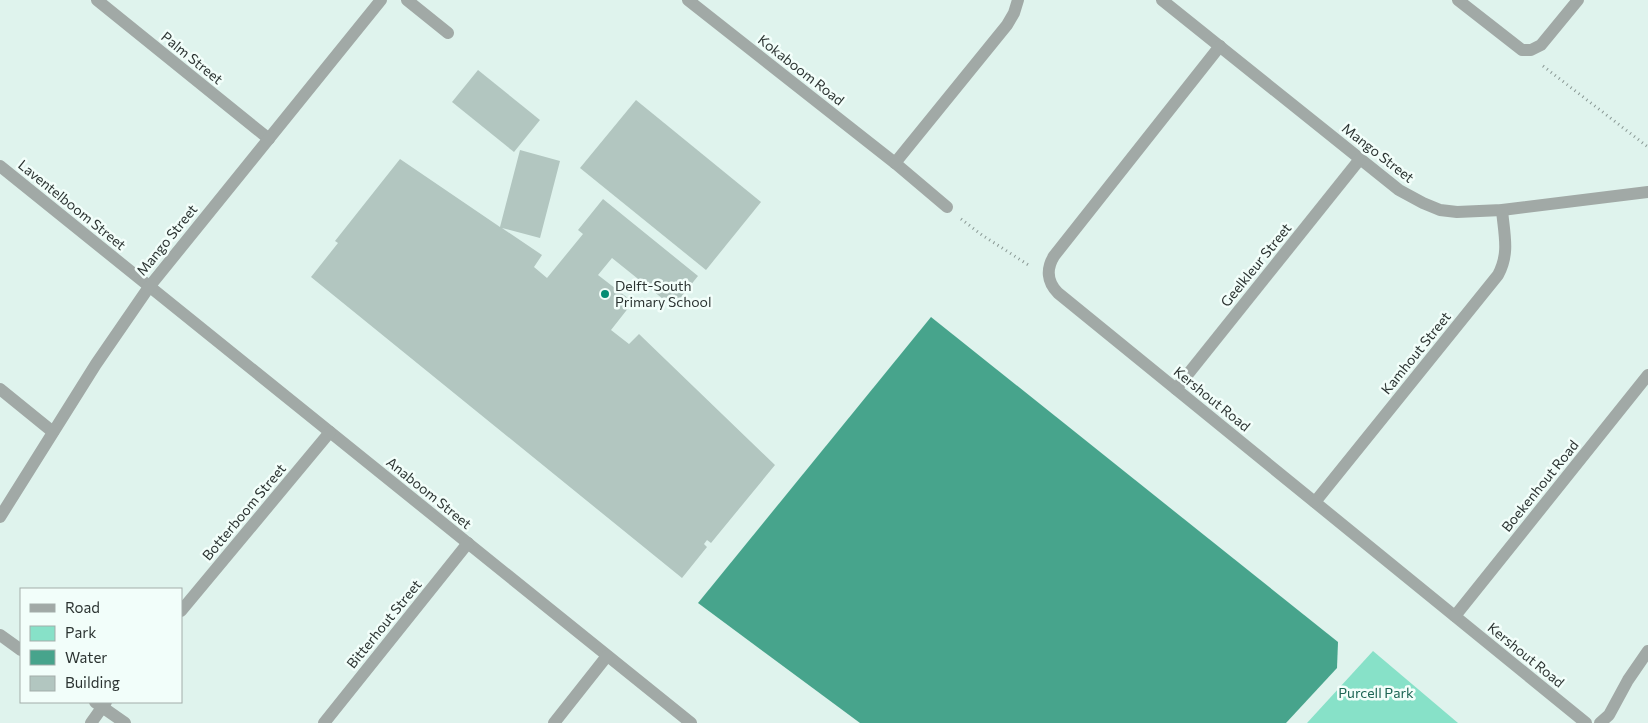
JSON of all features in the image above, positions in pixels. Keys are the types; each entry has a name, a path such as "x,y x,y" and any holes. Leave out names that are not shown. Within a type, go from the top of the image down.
{"street":[{"name":"Palm Street","path":"97,0 269,139"},
{"name":"Mango Street","path":"0,517 96,364 149,287 381,0"},
{"path":"407,0 448,33"},
{"name":"Kokaboom Road","path":"688,0 895,163 947,207"},
{"path":"895,163 1011,19 1018,0"},
{"name":"Mango Street","path":"1162,0 1399,190 1440,210 1457,212 1502,210 1648,192"},
{"path":"1458,0 1522,50 1531,50 1542,45 1578,0"},
{"path":"1050,279 1048,271 1054,256 1220,46"},
{"name":"Geelkleur Street","path":"1176,389 1360,159"},
{"name":"Laventelboom Street","path":"0,166 149,287"},
{"name":"Kamhout Street","path":"1315,502 1498,275 1506,253 1502,210"},
{"name":"Kershout Road","path":"1050,279 1058,293 1586,723"},
{"name":"Anaboom Street","path":"149,287 691,723"},
{"name":"Boekenhout Road","path":"1455,616 1648,375"},
{"path":"0,389 53,432"},
{"name":"Botterboom Street","path":"182,610 330,432"},
{"name":"Bitterhout Street","path":"324,723 468,543"},
{"path":"0,635 20,649"},
{"path":"1601,722 1609,714 1628,680 1648,651"},
{"path":"554,723 608,656"},
{"path":"90,723 101,703 125,723"}],"path":[{"path":"1522,50 1648,147"},
{"path":"947,207 982,235 1050,279"}],"green space":[{"name":"Purcell Park","path":"1373,651 1458,723 1307,723"}],"water":[{"path":"931,317 1338,642 1337,668 1286,723 860,723 698,603"}],"building":[{"path":"478,70 540,120 514,152 452,102"},
{"path":"636,100 761,202 706,270 580,168"},
{"path":"520,150 560,161 540,238 502,228 542,255 534,267 547,278 583,234 578,230 603,199 698,276 673,307 612,258 598,275 633,302 611,330 629,344 639,334 775,465 711,543 707,540 704,544 707,547 682,578 311,277 338,243 335,241 400,159 500,227"}],"place":[{"name":"Delft-South Primary School","path":"605,294"}]}
